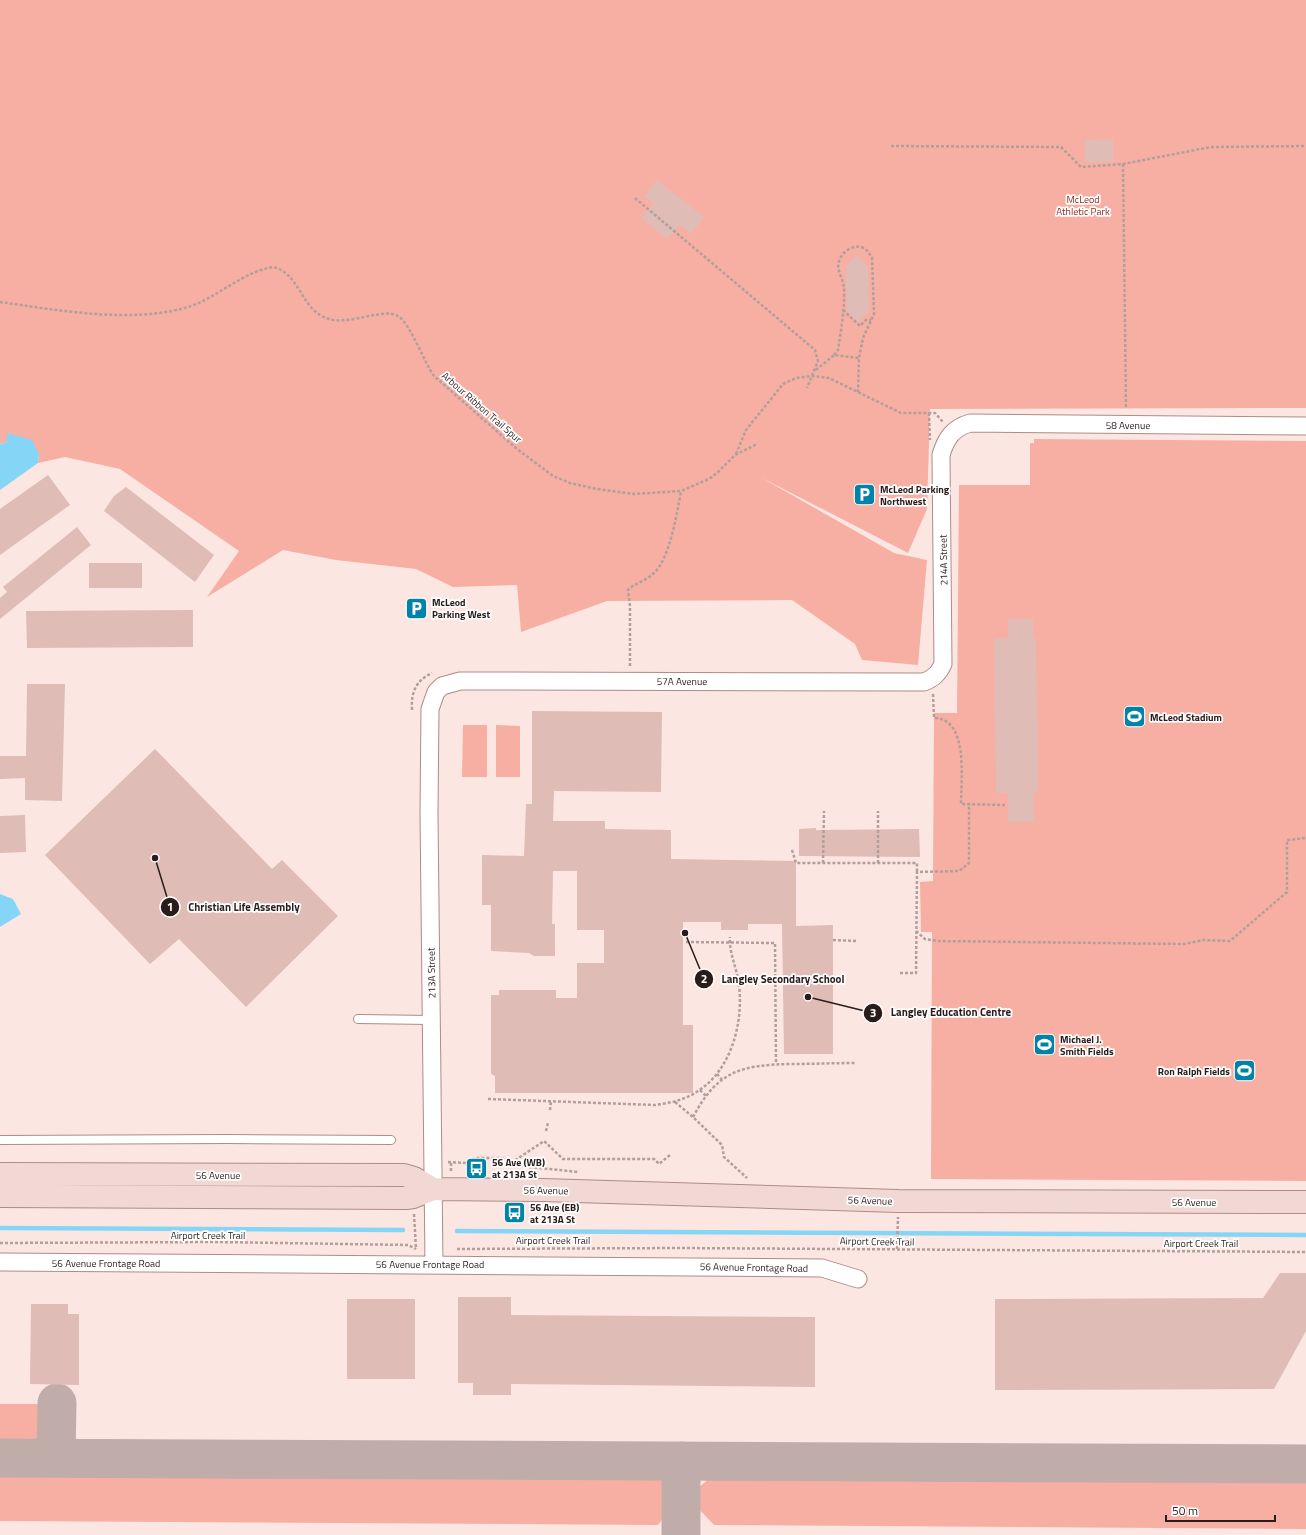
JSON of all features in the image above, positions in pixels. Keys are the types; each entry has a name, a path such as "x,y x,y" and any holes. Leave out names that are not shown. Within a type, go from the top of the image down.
{"main road":[{"name":"56 Avenue","path":"0,1174 404,1176 414,1178 433,1189"},
{"name":"56 Avenue","path":"0,1196 406,1198 413,1197 433,1189 543,1190 898,1201 1306,1202"}],"street":[{"name":"58 Avenue","path":"952,432 960,426 970,423 1126,426 1306,426"},
{"name":"214A Street","path":"928,687 943,664 941,455 945,442 952,432"},
{"name":"57A Avenue","path":"439,679 460,681 928,687"},
{"name":"213A Street","path":"434,1264 429,814 430,709 439,679"},
{"name":"56 Avenue Frontage Road","path":"0,1262 822,1268 858,1279"}],"lane":[{"path":"358,1019 431,1020"},
{"path":"0,1140 391,1140"}],"path":[{"path":"891,146 1061,147 1081,167 1123,164 1211,147 1306,146"},
{"path":"1123,164 1126,426"},
{"path":"634,198 816,350 818,361 816,370"},
{"path":"807,388 816,370 838,350 843,310 844,286 838,268 838,262 840,257 854,247 867,250 872,258 874,314 863,338 859,358 858,392"},
{"name":"Arbour Ribbon Trail Spur","path":"0,302 65,312 131,314 161,312 203,301 255,272 268,268 277,268 287,272 310,307 326,318 341,321 386,314 397,316 406,324 424,362 434,376 517,449 553,476 570,483 597,489 634,494 681,491 709,479 718,473 736,455 757,444"},
{"path":"843,310 860,326 866,320 871,320"},
{"path":"834,354 859,358"},
{"path":"736,455 746,430 783,384 796,378 812,376 829,378 901,413 935,413 952,432"},
{"path":"929,413 930,447"},
{"path":"630,664 630,606 628,590 653,574 662,562 675,523 681,491"},
{"path":"412,710 412,695 416,684 426,676 439,679"},
{"path":"928,687 934,718 940,718 950,723 960,745 960,804 1005,804"},
{"path":"917,872 959,871 969,863 969,804"},
{"path":"823,863 824,811"},
{"path":"878,811 878,863"},
{"path":"916,931 925,939 937,941 1184,944 1203,940 1230,940 1287,892 1287,840 1306,838"},
{"path":"792,850 796,863 917,863 916,973 900,973"},
{"path":"488,1099 655,1105 675,1102 700,1090 717,1074 731,1047 738,1026 740,1007 738,978 730,937"},
{"path":"833,940 857,941"},
{"path":"686,942 775,943 776,1064"},
{"path":"694,1117 706,1096 722,1080 738,1070 753,1066 776,1064 856,1063"},
{"path":"717,1074 722,1080"},
{"path":"700,1090 706,1096"},
{"path":"550,1110 551,1102"},
{"path":"675,1102 694,1117 722,1145 724,1156 750,1181"},
{"path":"546,1131 548,1123"},
{"path":"510,1163 544,1141 563,1159 654,1159 659,1164 670,1155"},
{"path":"451,1162 468,1163 475,1158 502,1158 510,1163 584,1172"},
{"name":"Airport Creek Trail","path":"0,1243 217,1242 408,1245 416,1249 415,1215"},
{"path":"898,1220 898,1249"},
{"name":"Airport Creek Trail","path":"454,1249 466,1247 1306,1252"}],"green space":[{"name":"McLeod Athletic Park","path":"0,0 1306,0 1306,408 930,409 927,509 908,553 762,478 894,553 927,560 918,665 862,660 855,644 792,600 607,601 521,632 517,585 453,587 416,569 336,560 283,550 207,597 239,551 120,469 65,457 38,463 39,454 8,433 7,442 0,444"},
{"path":"1034,439 1306,441 1306,1181 931,1179 932,932 921,932 920,882 933,881 934,713 957,713 959,485 1030,485 1030,443 1034,443"},
{"path":"463,725 487,725 487,777 462,777"},
{"path":"496,725 520,726 520,777 496,777"},
{"path":"0,1404 43,1404 50,1410 50,1444 0,1443"},
{"path":"0,1465 652,1469 674,1490 674,1504 658,1525 0,1521"},
{"path":"719,1470 1306,1473 1306,1529 714,1525 695,1505 697,1489"}],"water":[{"path":"7,433 32,440 39,454 38,463 0,490 0,444 7,442"},
{"path":"0,894 13,899 21,914 0,927"}],"building":[{"path":"1113,139 1113,162 1085,162 1085,140"},
{"path":"657,180 704,217 691,234 680,225 667,239 641,218 653,203 644,196"},
{"path":"857,255 868,267 869,311 858,322 847,311 846,266"},
{"path":"48,475 70,505 0,555 0,509"},
{"path":"126,487 214,555 195,582 104,511 114,496"},
{"path":"77,527 91,545 0,619 0,598 7,592 3,587"},
{"path":"89,563 142,563 142,588 89,588"},
{"path":"193,610 193,647 27,648 26,611"},
{"path":"1008,619 1033,619 1033,638 1036,638 1038,793 1034,793 1034,822 1008,822 1008,793 996,793 994,638 1008,638"},
{"path":"27,684 65,684 62,801 25,800 25,778 0,779 0,756 26,756"},
{"path":"532,711 662,712 661,792 554,791 553,821 605,821 605,829 671,830 671,859 796,861 796,926 833,925 833,1054 784,1054 782,924 748,924 748,930 721,930 721,922 683,922 683,1025 693,1025 693,1093 495,1093 495,1076 491,1074 491,995 499,995 499,990 556,990 556,998 577,998 577,963 604,963 604,930 577,930 577,871 553,871 552,924 555,924 555,956 534,956 529,953 491,951 491,905 482,905 482,855 524,856 526,804 532,804"},
{"path":"155,749 272,869 282,860 338,916 246,1007 179,939 150,964 45,855"},
{"path":"25,815 26,852 0,853 0,816"},
{"path":"816,828 816,830 919,829 920,857 799,856 799,829"},
{"path":"1280,1273 1306,1273 1306,1331 1274,1389 995,1390 995,1299 1263,1298"},
{"path":"458,1297 511,1297 511,1315 815,1317 815,1387 511,1384 511,1395 473,1395 473,1383 458,1383"},
{"path":"347,1299 415,1299 415,1379 347,1379"},
{"path":"31,1304 68,1304 68,1314 79,1314 79,1385 30,1384"}],"waterway":[{"path":"0,1228 403,1230"},
{"path":"457,1231 1306,1235"}],"taxiway":[{"path":"56,1458 57,1403"},
{"path":"0,1458 1306,1464"},
{"path":"681,1461 681,1535"}],"place":[{"name":"McLeod Parking Northwest","path":"865,495"},
{"name":"McLeod Parking West","path":"416,608"},
{"name":"McLeod Stadium","path":"1134,717"},
{"name":"Christian Life Assembly","path":"155,858"},
{"name":"Langley Secondary School","path":"685,933"},
{"name":"Langley Education Centre","path":"808,997"},
{"name":"Michael J. Smith Fields","path":"1044,1045"},
{"name":"Ron Ralph Fields","path":"1245,1071"},
{"name":"56 Ave (WB) at 213A St","path":"476,1168"},
{"name":"56 Ave (EB) at 213A St","path":"515,1213"}]}
